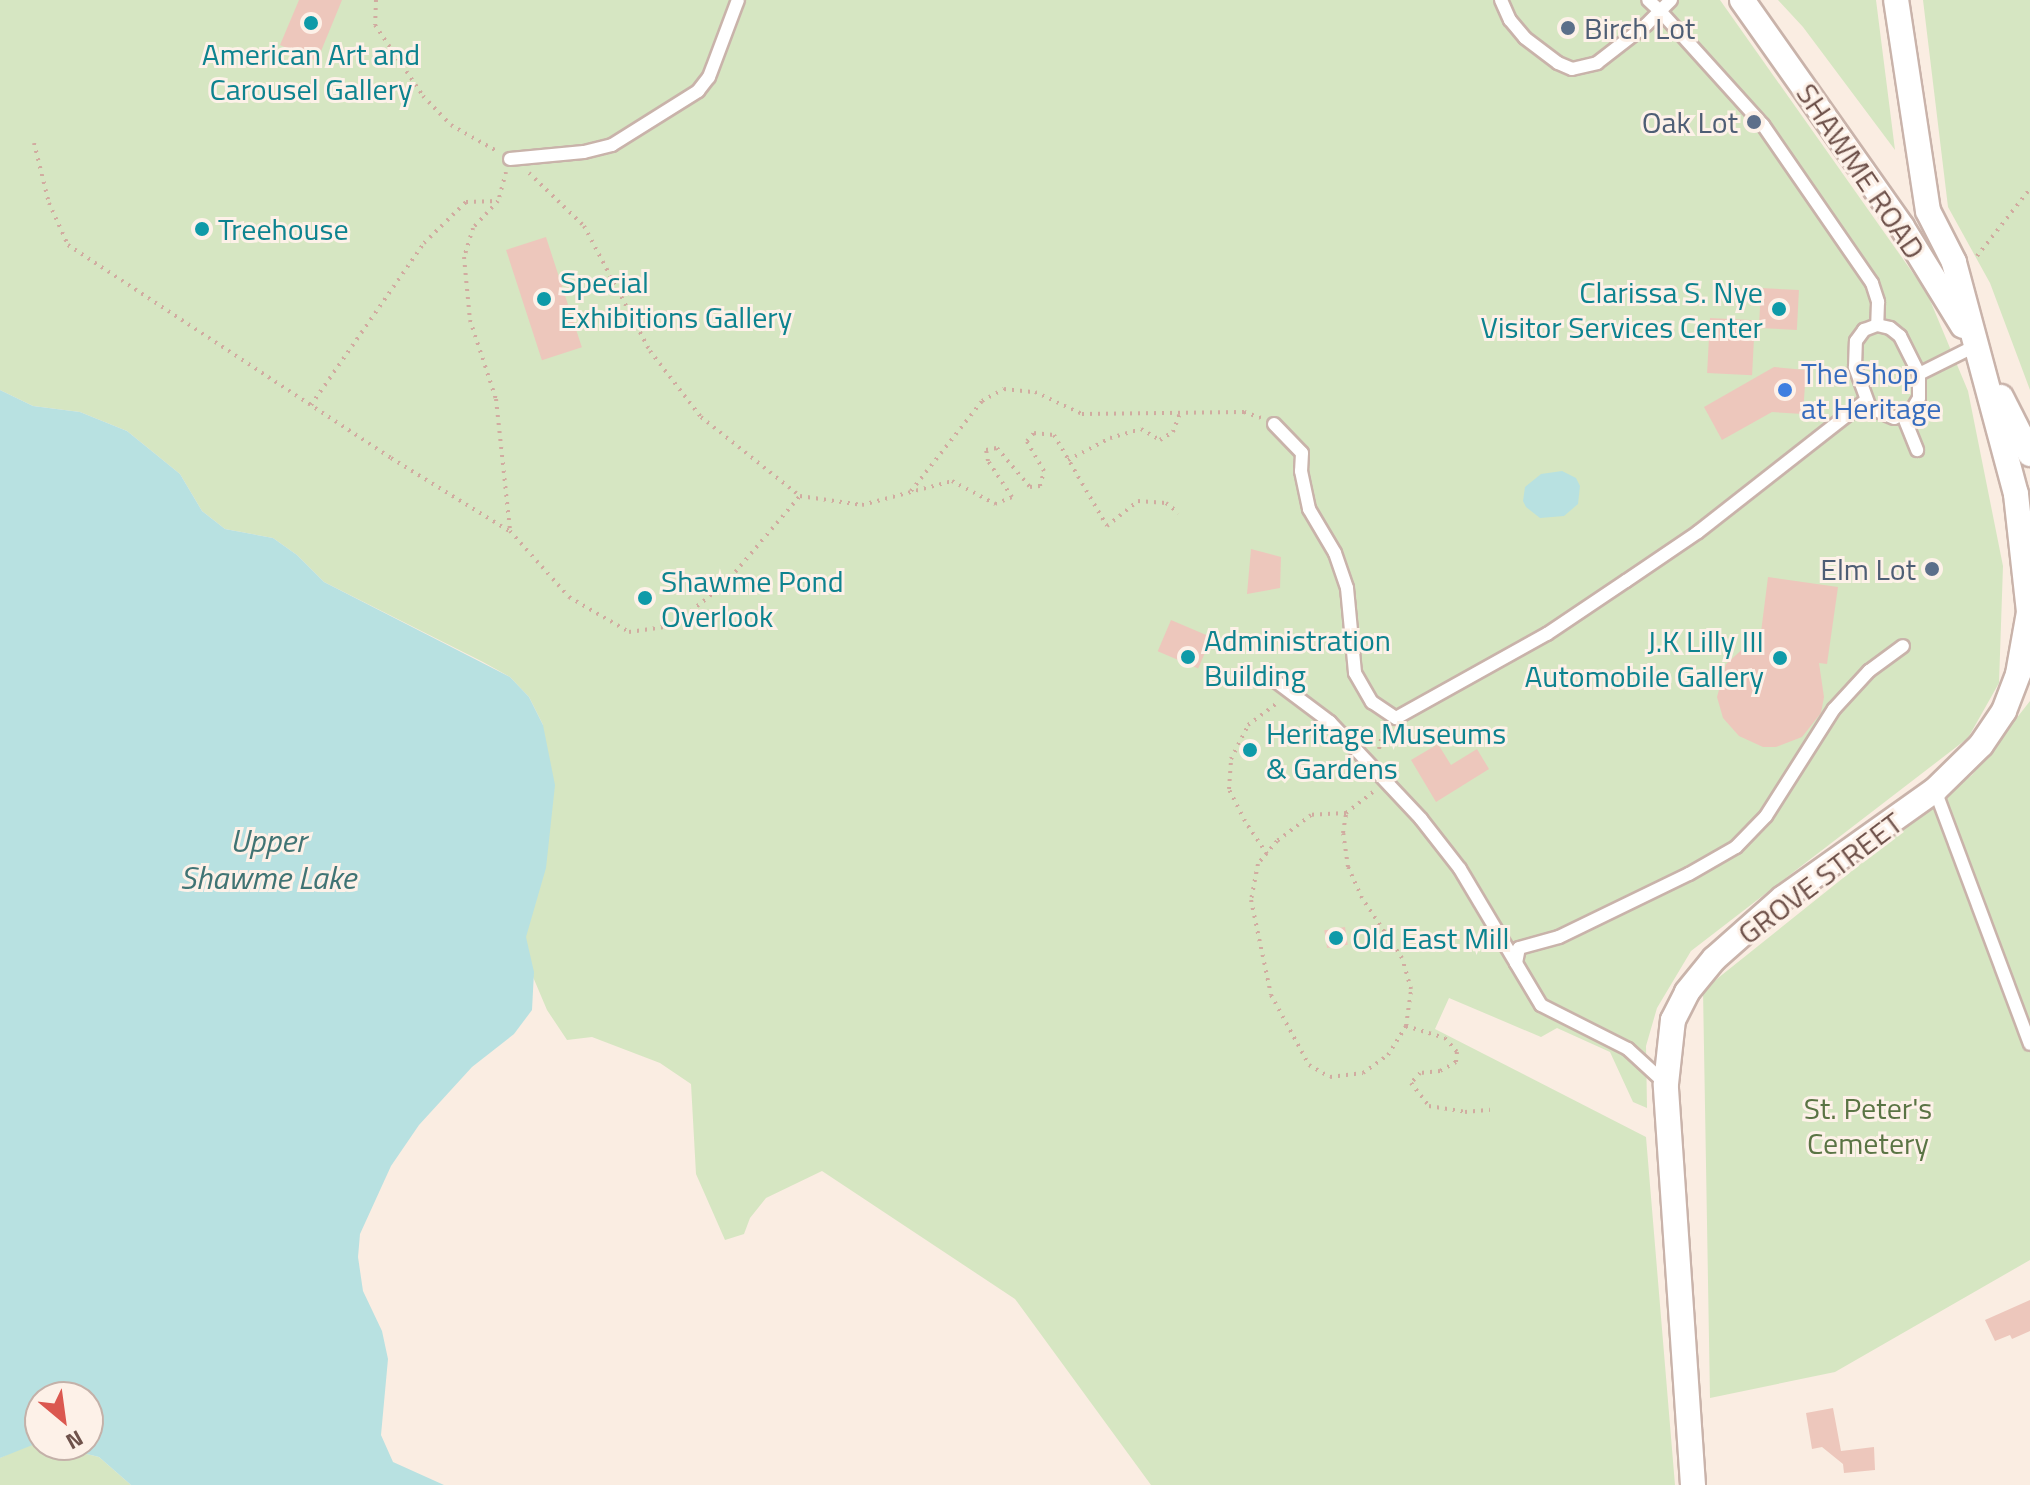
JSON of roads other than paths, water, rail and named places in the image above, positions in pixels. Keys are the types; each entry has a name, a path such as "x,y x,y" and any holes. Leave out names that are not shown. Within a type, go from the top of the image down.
{"street":[{"name":"SHAWME ROAD","path":"1742,0 1902,227 1975,346"},
{"path":"1896,0 1928,211 1954,262 1975,346 2030,454"},
{"name":"GROVE STREET","path":"1693,1485 1666,1084 1673,1020 1687,992 1714,959 1783,898 1935,790 1981,745 2004,711 2018,674 2029,612 2016,494 1975,346"}],"lane":[{"path":"510,159 584,152 612,145 698,91 709,77 738,0"},
{"path":"1501,0 1510,20 1525,38 1558,63 1572,69 1597,63 1671,0"},
{"path":"1648,0 1763,125 1872,283 1878,302 1877,325"},
{"path":"1877,325 1890,328 1900,336 1919,374 1919,398 1903,415 1885,417 1865,401 1855,367 1856,341 1864,330 1877,325"},
{"path":"1919,374 1975,346"},
{"path":"1274,424 1302,453 1301,471 1309,509 1335,553 1347,588 1355,673 1372,702 1396,718 1547,634 1698,532 1865,401"},
{"path":"1903,415 1917,450"},
{"path":"1516,963 1519,948 1559,937 1689,874 1736,847 1766,816 1834,709 1869,671 1903,646"},
{"path":"1274,680 1330,722 1375,767 1460,869 1541,1005 1628,1049 1666,1084"},
{"path":"1935,790 2030,1044"}],"water":[{"name":"Upper Shawme Lake","path":"0,390 33,406 80,412 127,431 180,474 202,511 225,529 273,538 297,555 324,582 510,677 529,697 543,725 555,785 546,868 526,937 534,972 532,1010 514,1034 472,1067 419,1125 391,1166 360,1234 358,1257 363,1291 382,1331 388,1359 381,1435 393,1462 444,1485 131,1485 104,1461 104,1381 24,1381 24,1448 0,1458"},
{"path":"1562,471 1576,478 1580,486 1578,504 1564,516 1540,518 1523,501 1525,487 1541,474"}],"place":[{"name":"American Art and Carousel Gallery","path":"311,23"},
{"name":"Birch Lot","path":"1568,28"},
{"name":"Oak Lot","path":"1754,122"},
{"name":"Treehouse","path":"202,229"},
{"name":"Special Exhibitions Gallery","path":"544,299"},
{"name":"Clarissa S. Nye Visitor Services Center","path":"1779,309"},
{"name":"The Shop at Heritage","path":"1785,390"},
{"name":"Elm Lot","path":"1932,569"},
{"name":"Shawme Pond Overlook","path":"645,598"},
{"name":"Administration Building","path":"1188,657"},
{"name":"J.K Lilly III Automobile Gallery","path":"1780,658"},
{"name":"Heritage Museums & Gardens","path":"1250,750"},
{"name":"Old East Mill","path":"1336,938"}],"park label":[{"name":"St. Peter's Cemetery","path":"1868,1125"}]}
